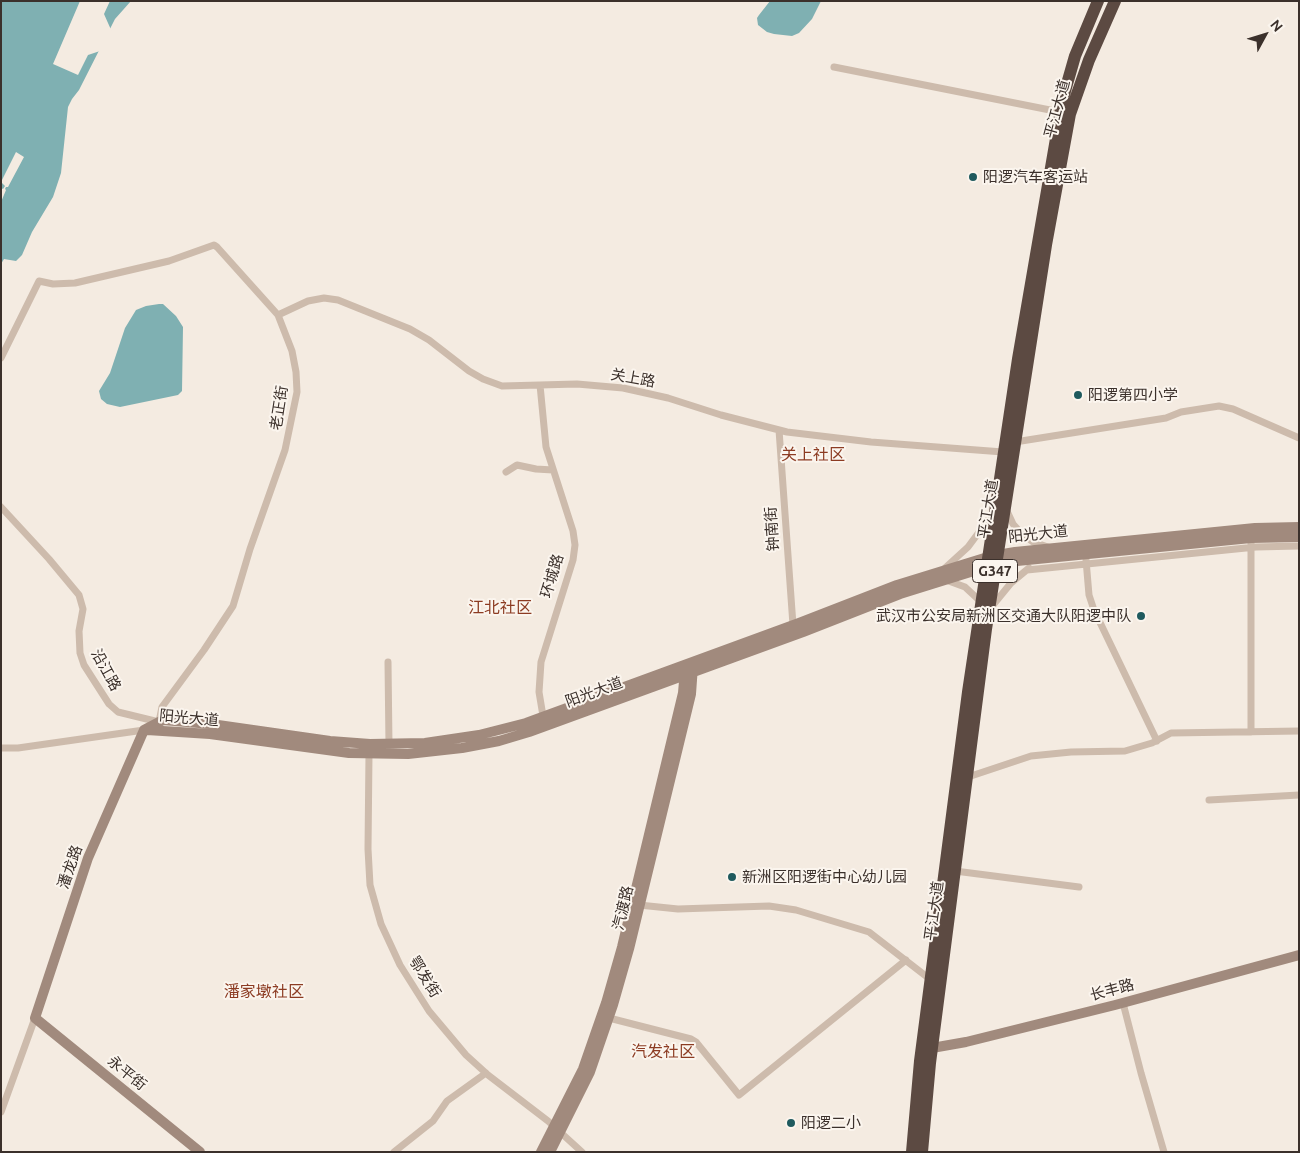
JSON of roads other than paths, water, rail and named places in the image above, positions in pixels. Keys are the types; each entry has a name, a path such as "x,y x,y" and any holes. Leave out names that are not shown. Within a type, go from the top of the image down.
{"highway":[{"name":"平江大道","path":"999,509 1003,452 1060,112 1070,70 1098,1"},
{"name":"平江大道","path":"912,1152 920,1061 999,509 1015,442 1045,254 1070,114 1089,60 1115,1"},
{"name":"平江大道","path":"922,1152 932,1048 968,777 985,605"}],"street":[{"path":"834,67 1060,112"},
{"name":"老正街","path":"1,358 39,281 53,284 75,283 169,262 214,245 278,314 292,351 297,382 294,408 285,450 250,548 233,606 204,650 162,706 159,722"},
{"name":"关上路","path":"278,314 308,301 324,298 338,300 410,329 424,337 469,371 487,381 502,386 577,384 623,388 668,398 721,415 779,430 862,441 1003,452"},
{"name":"环城路","path":"540,385 544,437 573,531 575,545 573,560 541,662 539,692 543,716"},
{"path":"1015,442 1166,418 1181,412 1219,406 1233,409 1299,438"},
{"name":"钟南街","path":"779,430 793,625"},
{"path":"506,472 516,465 553,470"},
{"name":"沿江路","path":"1,507 79,595 83,609 78,631 80,653 84,665 110,704 118,712 159,722"},
{"path":"1046,558 1027,570 985,605 965,587 944,575 999,509 1022,534 1039,544 1051,548"},
{"name":"阳光大道","path":"144,730 210,734 329,751 369,754 426,752 462,748 499,741 529,732 897,585 1051,548 1255,528 1299,527"},
{"name":"阳光大道","path":"991,561 1046,558 1086,559 1299,536"},
{"path":"1252,732 1251,542 1299,546"},
{"path":"1027,570 1086,559 1089,595 1094,610 1157,741"},
{"name":"阳光大道","path":"144,730 163,720 330,741 389,745 425,743 479,735 511,728 803,632 944,575"},
{"path":"388,662 389,745"},
{"name":"汽渡路","path":"541,1152 557,1130 590,1072 609,1018 639,906 691,694 689,668"},
{"name":"汽渡路","path":"550,1152 557,1130 590,1051 615,972 689,668"},
{"path":"1,748 18,748 144,730"},
{"name":"潘龙路","path":"35,1018 88,858 144,730"},
{"path":"968,777 1031,756 1071,752 1125,751 1157,741 1171,733 1299,731"},
{"name":"鄂发街","path":"369,754 368,862 373,897 381,924 400,965 429,1011 456,1044 486,1073 582,1152"},
{"path":"1209,800 1299,795"},
{"path":"955,871 1080,887"},
{"path":"639,906 678,909 769,906 787,908 869,932 931,980"},
{"name":"长丰路","path":"932,1048 966,1042 1123,1003 1299,955"},
{"path":"609,1018 691,1039 696,1042 739,1095 906,960"},
{"path":"1123,1003 1164,1152"},
{"path":"1,1112 35,1018"},
{"name":"永平街","path":"35,1018 200,1152"},
{"path":"394,1152 433,1122 443,1105 486,1073"}],"water":[{"path":"1,1 131,1 115,19 79,90 68,107 61,173 53,197 32,232 22,255 16,261 4,259 1,264"},
{"path":"770,1 821,1 812,19 799,33 792,36 767,32 758,25 757,18"},
{"path":"163,304 176,316 183,327 182,391 178,395 120,407 107,404 101,399 99,391 110,373 125,328 136,310"}],"place":[{"name":"阳逻汽车客运站","path":"973,177"},
{"name":"阳逻第四小学","path":"1078,395"},
{"name":"武汉市公安局新洲区交通大队阳逻中队","path":"1141,616"},
{"name":"新洲区阳逻街中心幼儿园","path":"732,877"},
{"name":"阳逻二小","path":"791,1123"}],"district":[{"name":"关上社区","path":"813,455"},
{"name":"江北社区","path":"500,608"},
{"name":"潘家墩社区","path":"264,992"},
{"name":"汽发社区","path":"663,1052"}]}
